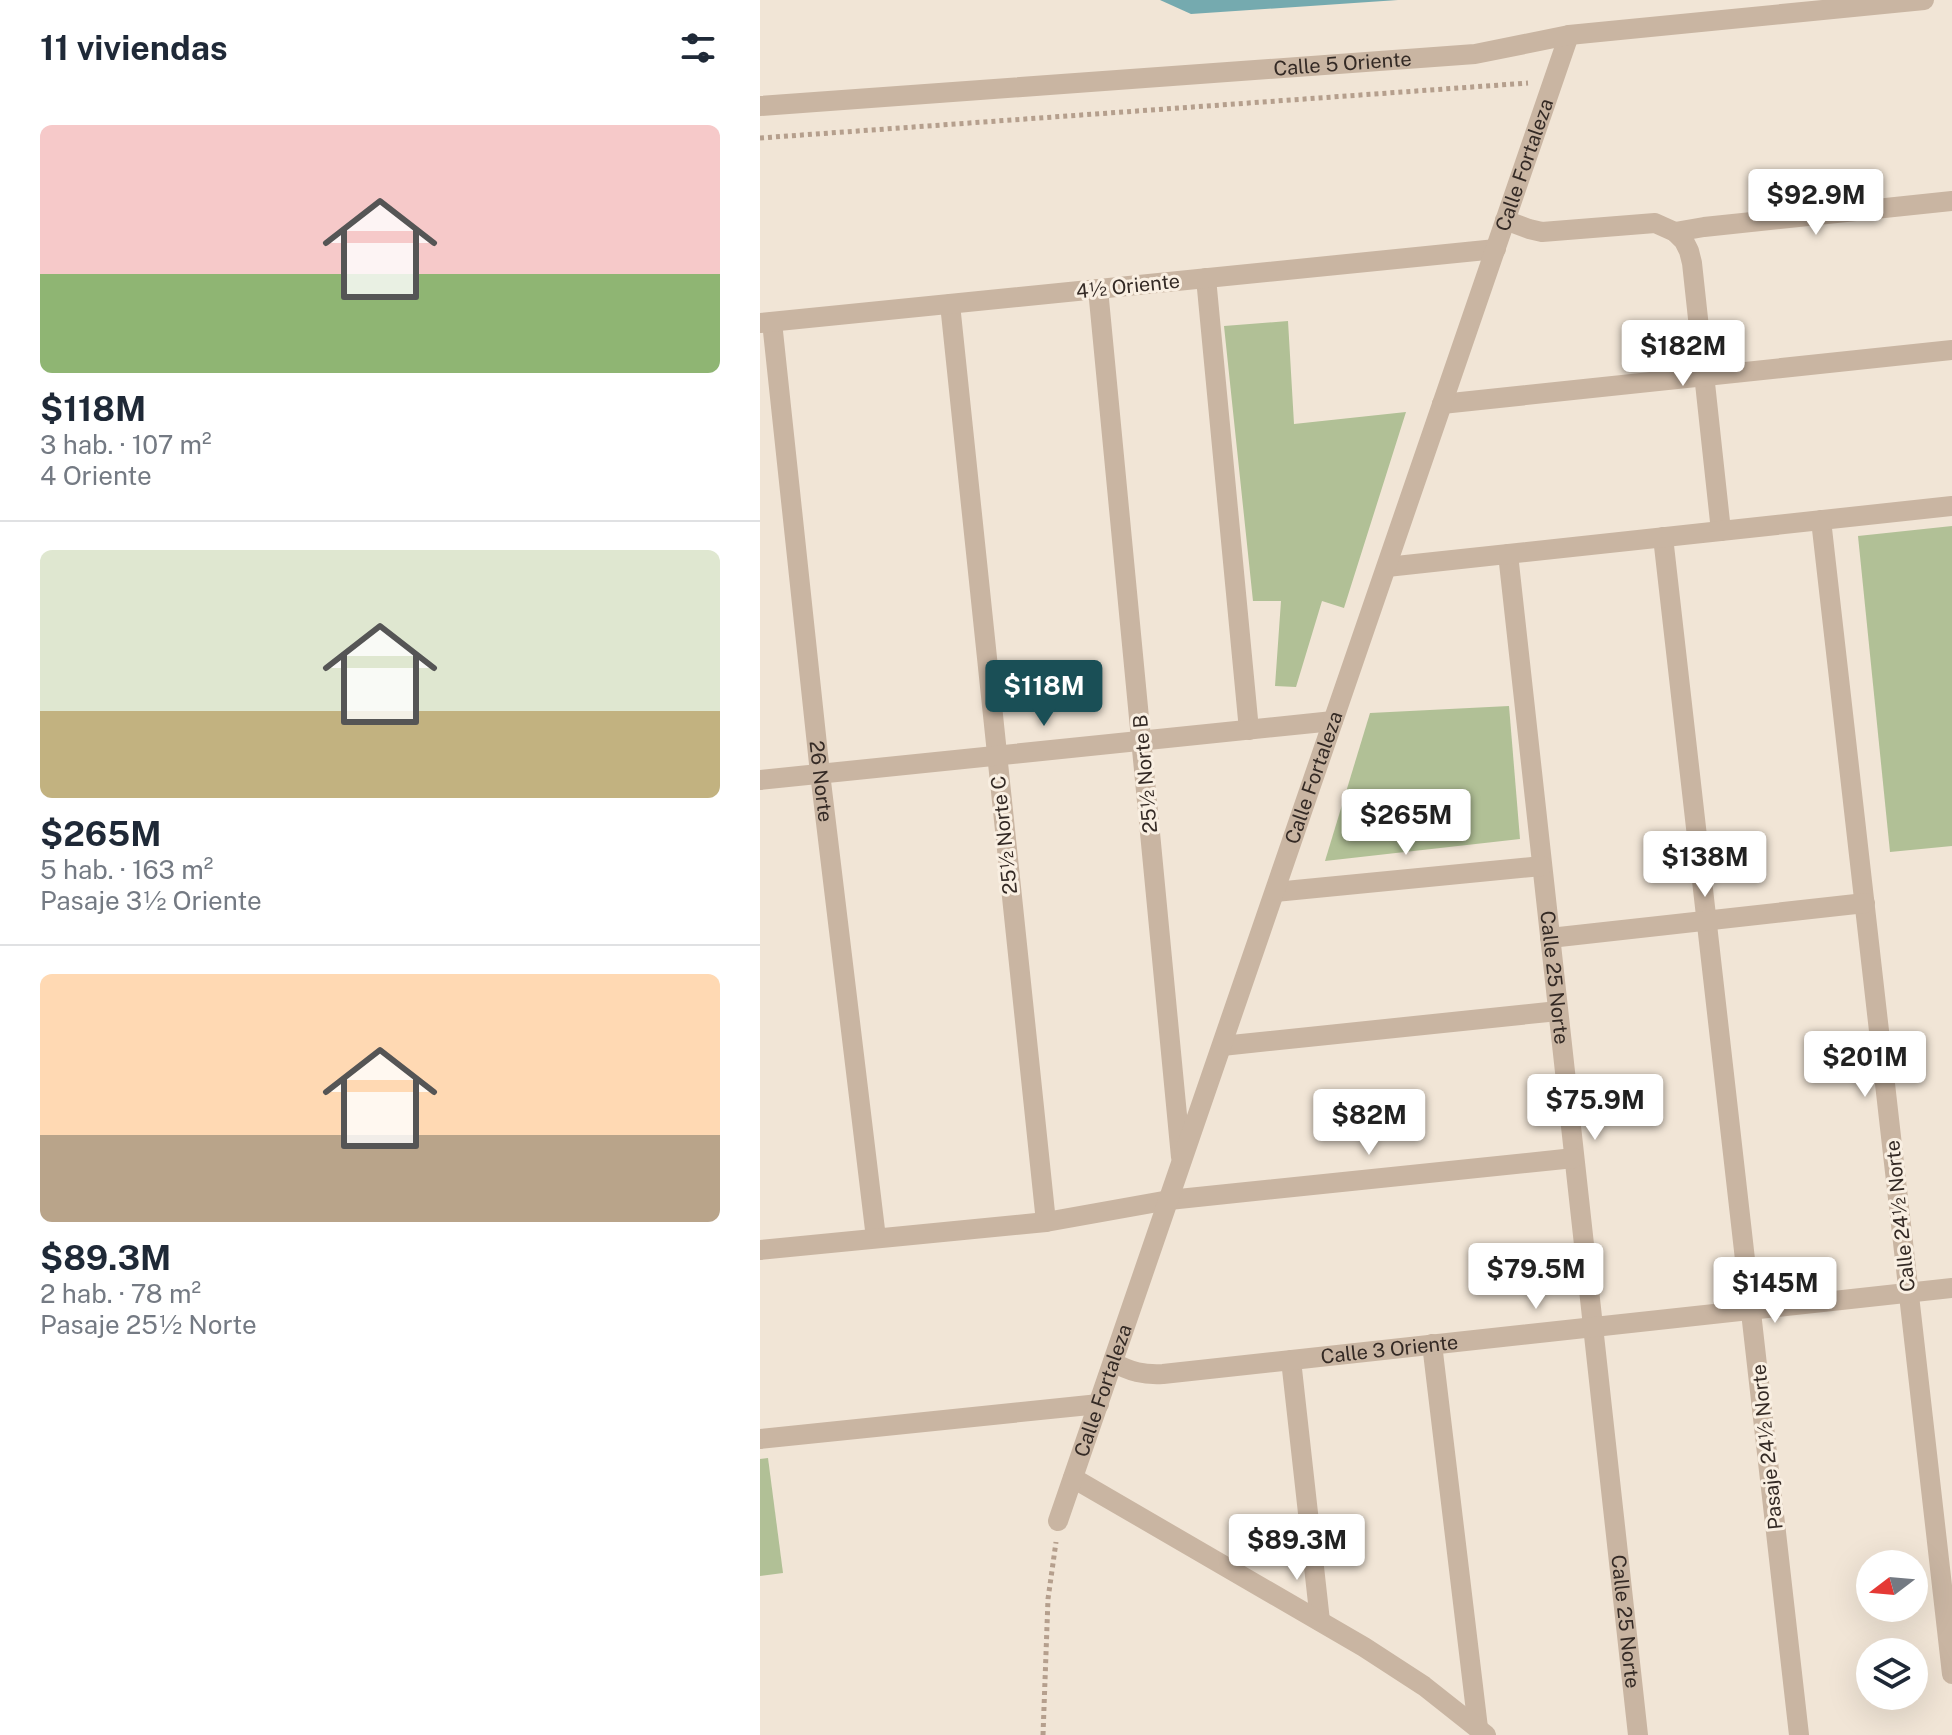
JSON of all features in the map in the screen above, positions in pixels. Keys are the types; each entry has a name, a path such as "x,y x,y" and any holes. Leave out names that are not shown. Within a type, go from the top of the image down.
{"street":[{"name":"Calle 5 Oriente","path":"760,106 1475,54 1569,35 1924,0"},
{"name":"Calle Fortaleza","path":"1058,1521 1569,35"},
{"path":"1675,232 1952,201"},
{"path":"1505,220 1542,232 1655,223 1675,232 1684,241 1689,251 1721,531"},
{"name":"4½ Oriente","path":"766,323 1496,249"},
{"path":"1206,278 1249,730"},
{"name":"25½ Norte B","path":"1098,289 1181,1164"},
{"name":"25½ Norte C","path":"950,304 1046,1222"},
{"name":"26 Norte","path":"766,323 876,1238"},
{"path":"1442,404 1952,350"},
{"path":"1387,567 1952,506"},
{"name":"Calle 24½ Norte","path":"1821,520 1952,1674"},
{"name":"Pasaje 24½ Norte","path":"1663,537 1799,1735"},
{"name":"Calle 25 Norte","path":"1508,554 1638,1735"},
{"path":"760,780 1333,721"},
{"path":"1275,892 1542,866"},
{"path":"1550,938 1865,903"},
{"path":"1222,1046 1558,1011"},
{"path":"760,1250 1046,1222 1169,1200 1574,1158"},
{"name":"Calle 3 Oriente","path":"1113,1362 1133,1372 1148,1374 1952,1288"},
{"path":"1432,1344 1482,1732"},
{"path":"1291,1360 1320,1621"},
{"path":"760,1439 1099,1404"},
{"path":"1073,1478 1320,1621 1424,1686 1482,1732"}],"path":[{"path":"760,138 1553,81"},
{"path":"1043,1735 1048,1599 1058,1521"}],"green space":[{"path":"1288,321 1294,424 1406,412 1344,608 1322,601 1296,687 1275,686 1281,601 1253,601 1224,326"},
{"path":"1952,526 1952,846 1890,852 1858,536"},
{"path":"1509,706 1520,839 1325,861 1370,713"},
{"path":"768,1458 783,1573 760,1576 760,1459"}],"water":[{"path":"1160,0 1398,0 1191,14"}]}
